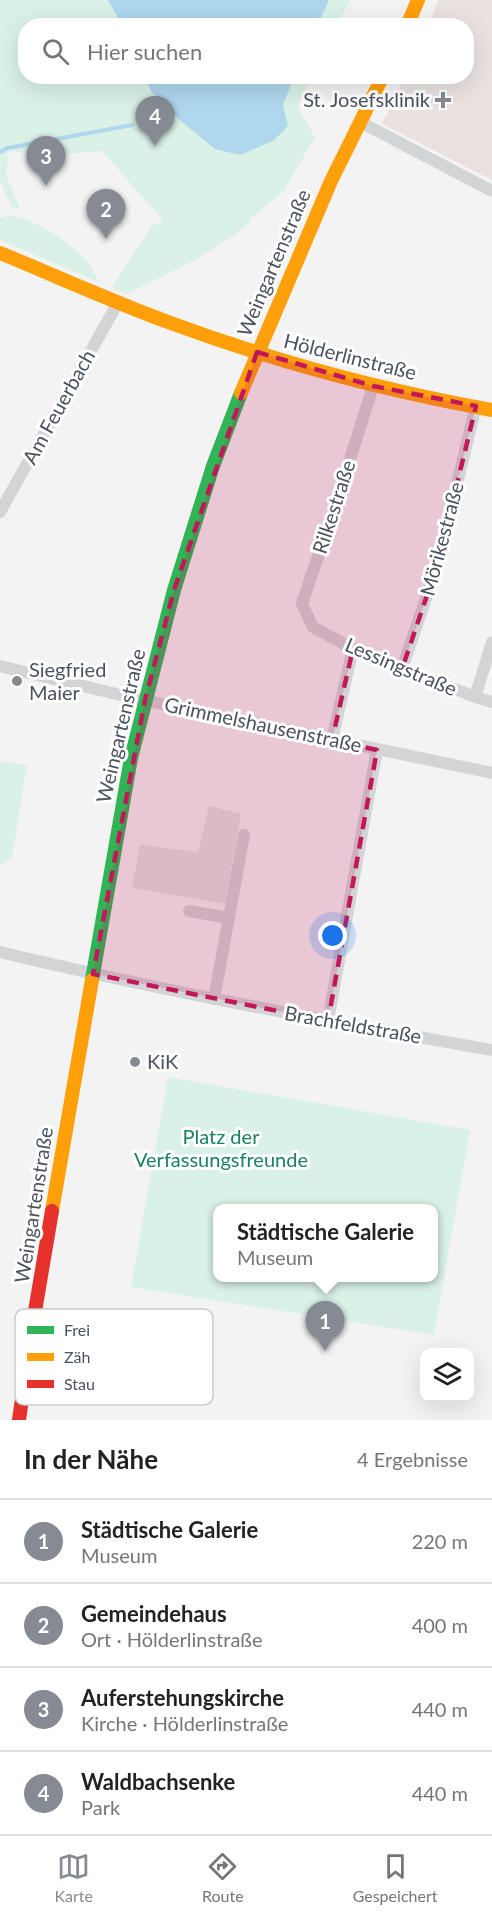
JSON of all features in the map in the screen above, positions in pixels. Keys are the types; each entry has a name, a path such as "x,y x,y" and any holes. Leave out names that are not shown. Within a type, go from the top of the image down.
{"street":[{"path":"410,18 418,0"},
{"name":"Weingartenstraße","path":"37,1309 131,758 174,590 213,466 257,352 331,181 379,84"},
{"path":"360,122 492,191"},
{"name":"Hölderlinstraße","path":"0,253 167,321 257,352 372,386 492,410"},
{"name":"Am Feuerbach","path":"0,512 118,301"},
{"name":"Rilkestraße","path":"313,627 302,604 372,386"},
{"name":"Mörikestraße","path":"402,669 437,566 476,406"},
{"name":"Lessingstraße","path":"313,627 353,649 492,702"},
{"path":"475,697 492,642"},
{"path":"332,740 353,649"},
{"name":"Grimmelshausenstraße","path":"0,666 145,700 492,773"},
{"path":"328,1021 377,750"},
{"path":"214,999 244,835"},
{"path":"189,911 229,918"},
{"name":"Brachfeldstraße","path":"0,952 214,999 492,1050"},
{"name":"Weingartenstraße","path":"19,1420 21,1405"}],"highlighted area":[{"path":"257,352 373,386 476,406 437,566 402,669 353,649 332,740 377,750 328,1021 93,974 145,700 174,590"}],"shaded area":[{"name":"St. Josefsklinik","path":"438,0 492,0 492,180 382,124 402,84 474,84 474,18 432,18"},
{"path":"209,806 241,814 225,904 132,888 140,845 198,852"}],"green space":[{"path":"0,0 350,0 341,18 18,18 18,84 308,84 297,107 315,137 283,192 233,236 193,261 126,294 112,287 151,227 163,220 102,151 51,155 9,151 6,175 20,209 13,209 0,182"},
{"path":"9,216 30,221 42,227 75,249 90,265 99,282 0,240 0,218"},
{"path":"0,761 27,765 12,857 0,866"},
{"name":"Platz der Verfassungsfreunde","path":"168,1077 470,1130 434,1335 131,1287"}],"water":[{"path":"108,0 329,0 321,18 118,18"},
{"path":"148,84 291,84 283,105 288,126 273,141 240,155 215,149 176,117 151,91"}],"waterway":[{"path":"0,152 8,148 132,125"}],"traffic: fast":[{"path":"92,980 131,758 174,590 213,466 241,393"}],"traffic: slow":[{"path":"410,18 418,0"},
{"path":"241,393 331,181 379,84"},
{"path":"0,253 147,314 287,362 368,384 492,410"},
{"path":"52,1211 92,980"}],"traffic: jam":[{"path":"35,1309 52,1211"},
{"path":"19,1420 21,1405"}],"place":[{"name":"St. Josefsklinik","path":"443,100"},
{"name":"Waldbachsenke","path":"155,146"},
{"name":"Auferstehungskirche","path":"46,186"},
{"name":"Gemeindehaus","path":"106,239"},
{"name":"Siegfried Maier","path":"17,681"},
{"name":"KiK","path":"135,1062"},
{"name":"Städtische Galerie","path":"325,1351"}]}
